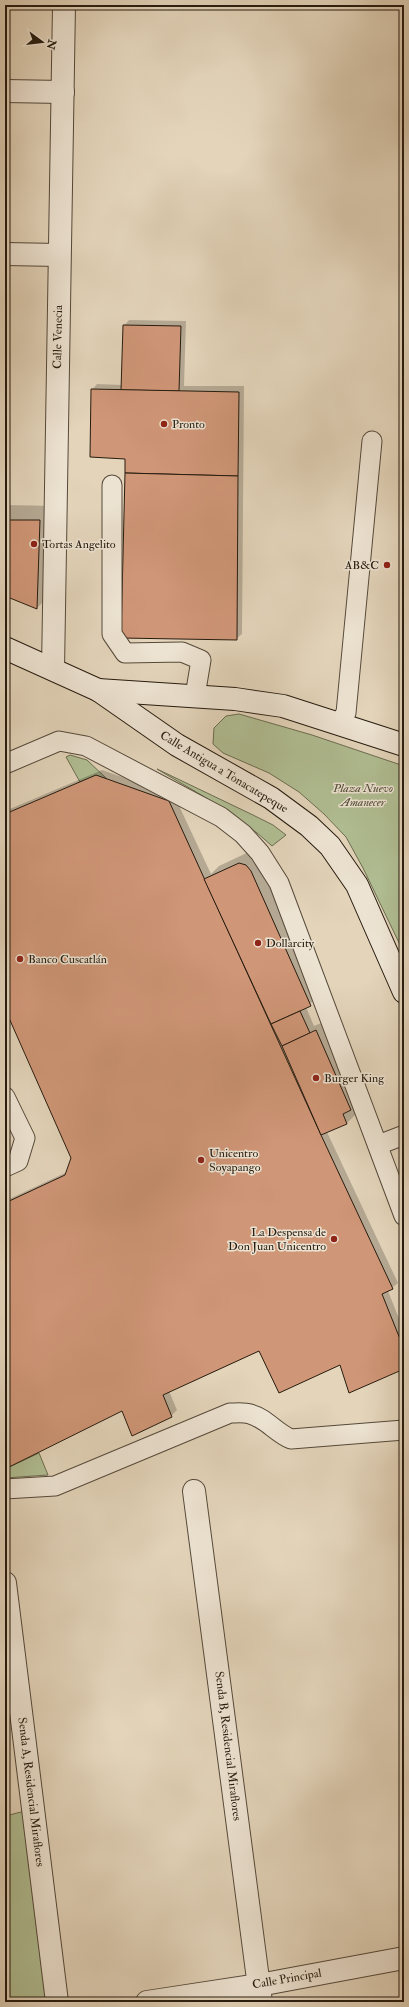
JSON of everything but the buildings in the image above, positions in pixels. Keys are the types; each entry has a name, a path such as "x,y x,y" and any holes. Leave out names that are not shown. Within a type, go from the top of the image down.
{"street":[{"name":"Calle Venecia","path":"53,669 64,5"},
{"path":"5,91 63,92"},
{"path":"5,254 59,255"},
{"name":"Calle Antigua a Tonacatepeque","path":"5,648 98,690 177,745 271,798 309,826 330,846 357,885 404,992"},
{"name":"Calle Antigua a Tonacatepeque","path":"98,690 235,699 283,706 404,745"},
{"name":"Senda B, Residencial Miraflores","path":"194,1491 260,1993"},
{"name":"Senda A, Residencial Miraflores","path":"5,1583 56,2002"},
{"name":"Calle Principal","path":"147,2002 260,1993 404,1958"}],"lane":[{"path":"339,723 346,712 372,441"},
{"path":"112,486 112,634 125,653 182,652 201,660 195,696"},
{"path":"5,764 59,741 86,746 221,817 243,834 260,853 279,883 404,1216"},
{"path":"5,1097 25,1138 18,1161 5,1167"},
{"path":"378,1145 404,1135"},
{"path":"5,1489 55,1486 230,1413 249,1414 270,1424 280,1434 291,1439 404,1430"}],"green space":[{"name":"Plaza Nuevo Amanecer","path":"239,714 312,735 404,766 404,953 363,868 346,837 324,814 299,792 269,773 223,753 213,744 214,728 226,716"},
{"path":"70,755 87,760 107,779 80,782 66,757"},
{"path":"157,769 273,825 286,835 272,846 259,834 231,814"},
{"path":"39,1453 48,1475 5,1478 5,1469"},
{"path":"33,1809 57,2002 5,2002 5,1816"}],"place":[{"name":"Pronto","path":"164,424"},
{"name":"Tortas Angelito","path":"34,544"},
{"name":"AB&C","path":"387,565"},
{"name":"Dollarcity","path":"258,943"},
{"name":"Banco Cuscatlán","path":"20,959"},
{"name":"Burger King","path":"316,1078"},
{"name":"Unicentro Soyapango","path":"201,1160"},
{"name":"La Despensa de Don Juan Unicentro","path":"334,1239"}]}
